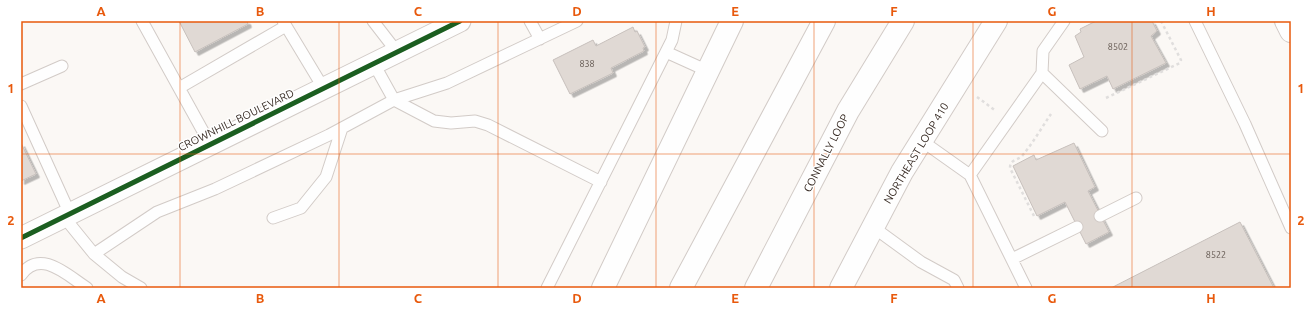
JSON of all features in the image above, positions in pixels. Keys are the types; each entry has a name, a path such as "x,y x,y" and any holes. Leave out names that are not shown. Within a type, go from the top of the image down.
{"main road":[{"path":"602,288 732,21"},
{"path":"681,288 824,21"},
{"name":"CONNALLY LOOP","path":"756,288 848,111 903,21"},
{"name":"NORTHEAST LOOP 410","path":"841,288 902,172 996,21"},
{"path":"1286,21 1291,31"}],"street":[{"name":"CROWNHILL BOULEVARD","path":"21,238 460,21"}],"lane":[{"path":"142,21 210,144"},
{"path":"373,21 396,52"},
{"path":"530,21 540,39"},
{"path":"94,254 158,212 215,189 342,128 394,100 447,83 577,21"},
{"path":"547,288 672,40 676,21"},
{"path":"970,175 1042,73 1043,51 1064,21"},
{"path":"1195,21 1291,228"},
{"path":"179,88 284,24 324,89"},
{"path":"666,52 708,71"},
{"path":"374,64 394,100 434,121 451,123 475,121 488,125 600,182"},
{"path":"21,84 62,66"},
{"path":"1042,73 1102,131"},
{"path":"21,106 67,215 94,254 122,277 139,288"},
{"path":"273,218 301,208 326,177 342,128"},
{"path":"922,141 970,175 1026,288"},
{"path":"1100,216 1136,198"},
{"path":"873,227 921,262 954,280 958,288"},
{"path":"1012,259 1078,227"},
{"path":"21,275 26,268 40,263 54,266 87,288"}],"path":[{"path":"1106,98 1180,63 1181,60 1161,21"},
{"path":"977,97 1001,114"},
{"path":"1034,216 1010,168 1010,164 1021,157 1051,114"}],"building":[{"path":"179,21 247,21 248,24 195,52"},
{"path":"1096,21 1152,21 1157,31 1151,36 1166,63 1113,89 1107,76 1080,89 1069,65 1084,57 1075,36 1081,32 1080,29"},
{"path":"633,27 635,32 637,31 645,47 643,48 644,51 611,68 613,73 570,94 553,60 593,40 596,46"},
{"path":"21,143 36,174 21,181"},
{"path":"1074,143 1095,187 1088,191 1109,232 1086,244 1065,202 1037,216 1013,166 1034,155 1036,160"},
{"path":"1240,222 1274,288 1111,288"}],"cycle path":[{"path":"21,238 460,21"}]}
